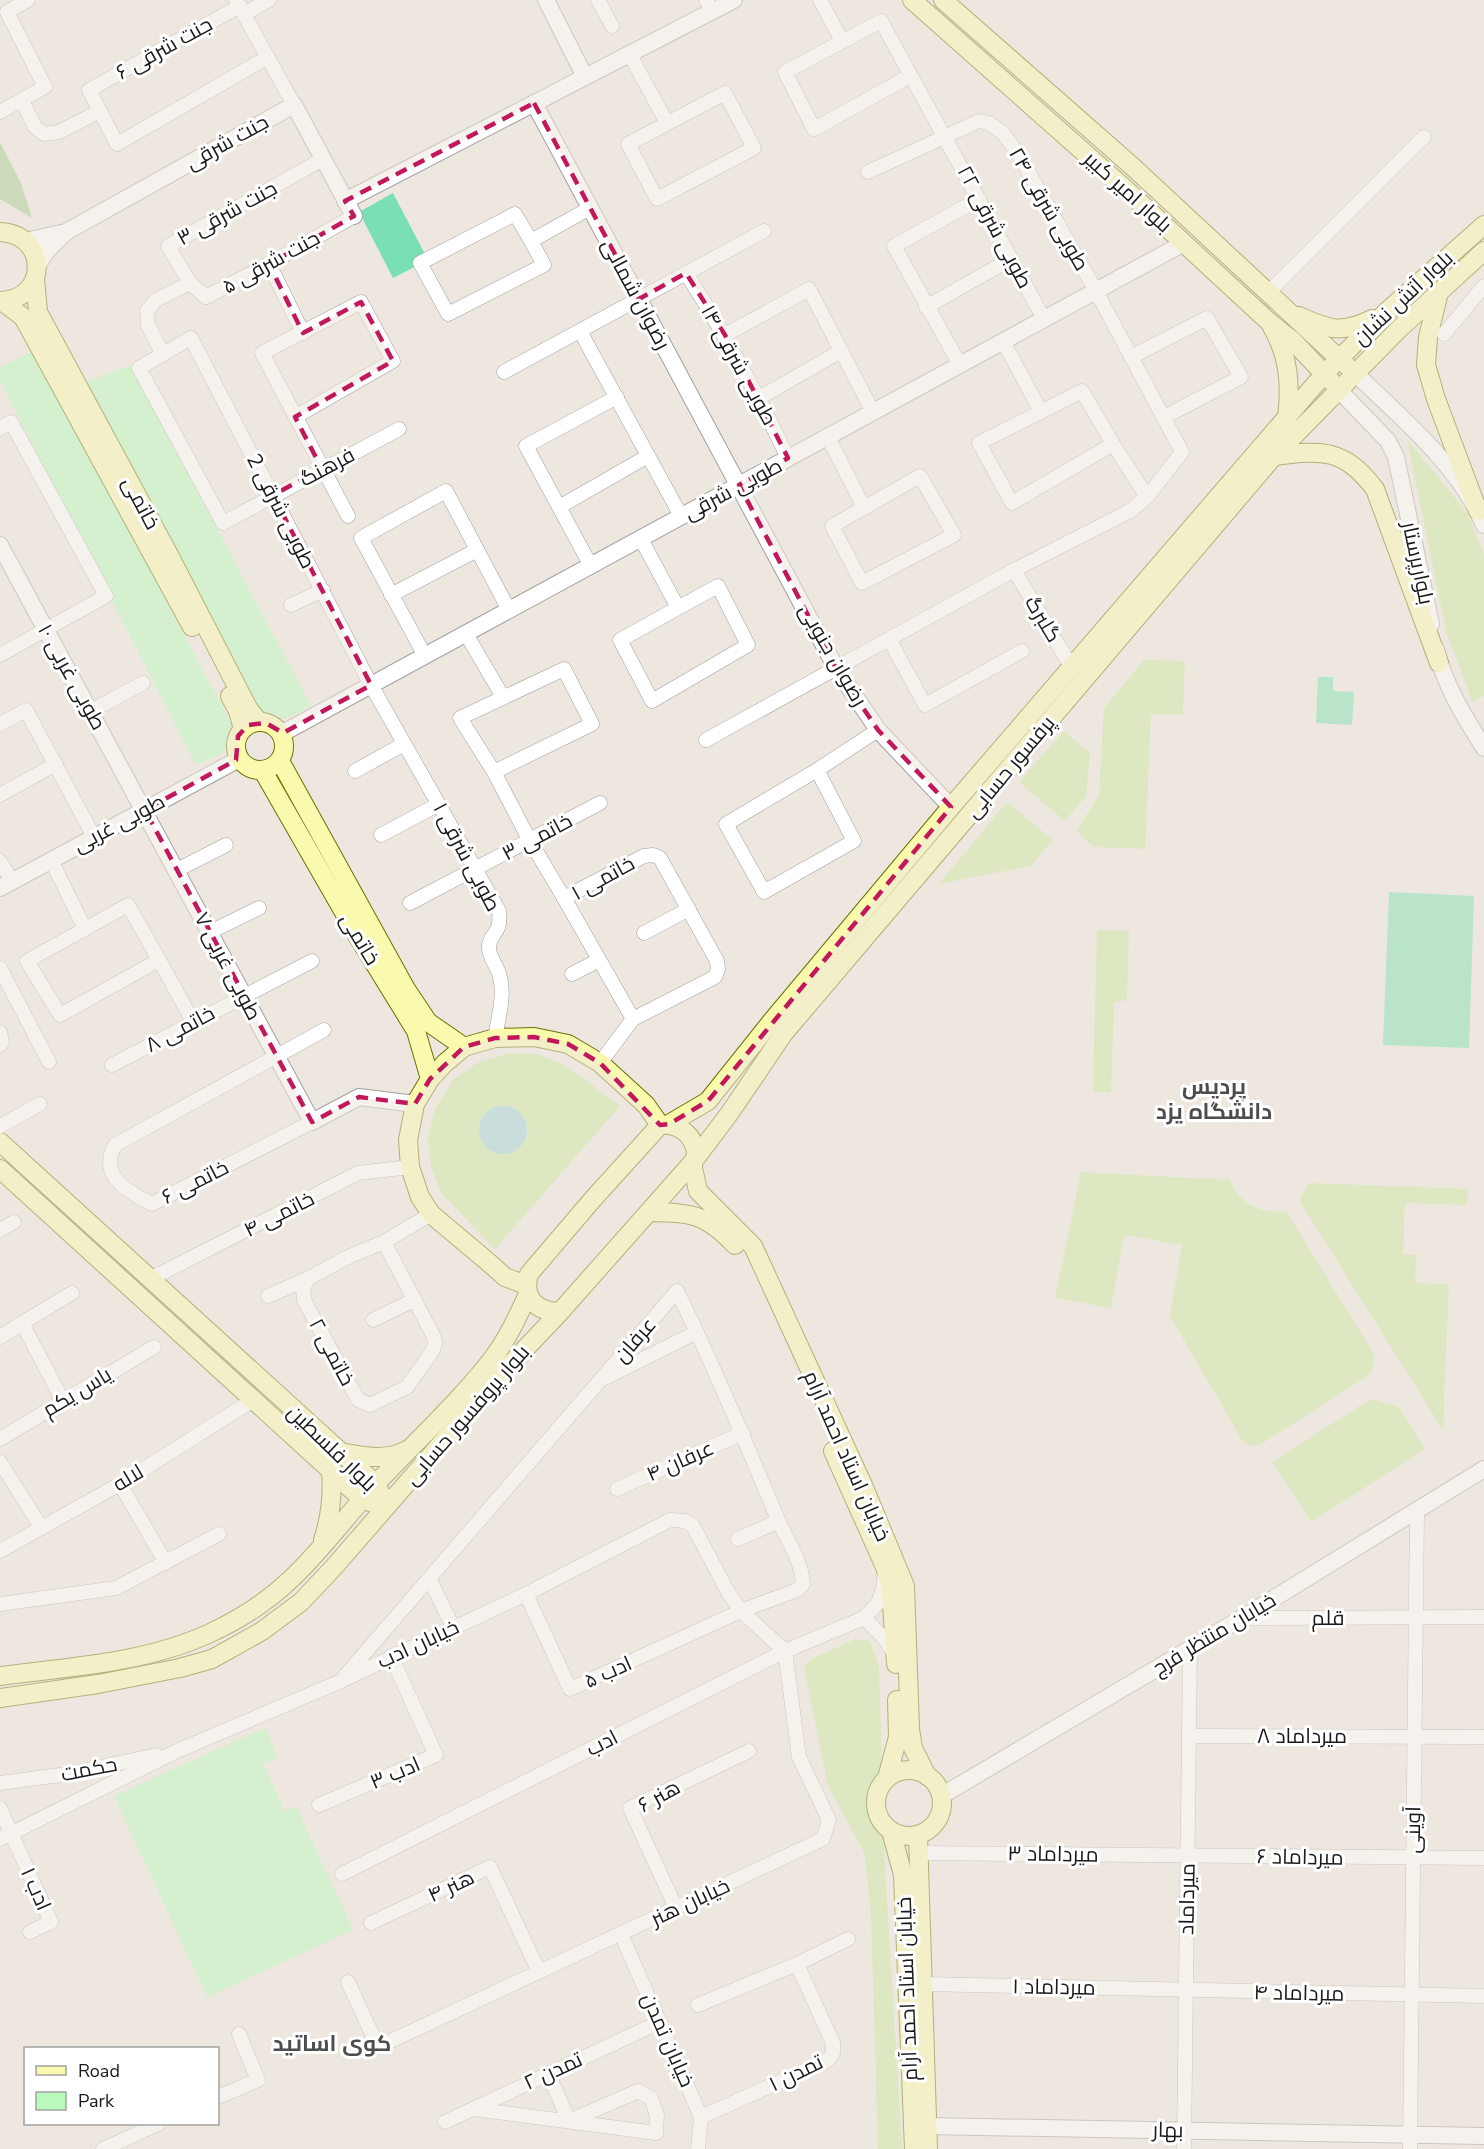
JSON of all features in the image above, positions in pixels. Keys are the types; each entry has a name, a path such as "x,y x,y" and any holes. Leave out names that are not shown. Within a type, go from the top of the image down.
{"main road":[{"name":"بلوار امیر کبیر","path":"912,0 1293,341 1338,389"},
{"name":"بلوار امیر کبیر","path":"943,0 1178,208 1355,373"},
{"path":"1028,103 1043,87"},
{"name":"بلوار آتش نشان","path":"1323,374 1385,313 1484,225"},
{"path":"0,231 19,236 26,241"},
{"name":"خاتمی","path":"26,241 32,249 38,312 167,551 248,708 251,726"},
{"name":"بلوار آتش نشان","path":"1338,389 1399,328 1439,292 1481,260"},
{"path":"1,302 13,300 22,295 30,288 36,273"},
{"path":"1439,292 1428,337 1426,365 1436,399 1481,518"},
{"name":"خاتمی","path":"1,302 23,317 238,711 251,726"},
{"path":"1287,310 1325,328 1352,328 1385,313"},
{"path":"1268,321 1279,339 1286,358 1290,398 1287,418"},
{"name":"پرفسور حسابی","path":"527,1289 529,1274 593,1199 665,1124 708,1101 951,807 1323,374"},
{"name":"پرفسور حسابی","path":"649,1212 729,1114 784,1033 1274,456 1338,389"},
{"path":"1274,456 1318,453 1342,458 1361,471 1374,489 1439,663"},
{"path":"272,725 281,734 285,748 280,761 275,766 263,771 249,768 239,759 236,743 251,726 272,725"},
{"name":"خاتمی","path":"280,761 406,989 429,1023 465,1047"},
{"name":"خاتمی","path":"263,771 357,935 416,1031 430,1079"},
{"path":"560,1312 550,1312 533,1303 527,1289 505,1277 430,1214 420,1197 410,1167 408,1140 415,1104 430,1079 465,1047 495,1038 534,1036 568,1044 600,1063 665,1124 685,1132 691,1139 698,1191 685,1195 682,1202 686,1214"},
{"name":"بلوار فلسطین","path":"0,1142 376,1484 386,1507"},
{"name":"بلوار فلسطین","path":"0,1169 362,1500 386,1507"},
{"name":"خیابان استاد احمد آرام","path":"698,1191 753,1246 863,1485 905,1586 910,1729 913,1748 927,1776"},
{"name":"بلوار پروفسور حسابی","path":"0,1698 98,1684 180,1668 212,1659 262,1631 301,1602 506,1369 649,1212"},
{"name":"خیابان استاد احمد آرام","path":"649,1212 701,1217 724,1233 743,1253 885,1567 891,1590 896,1656 898,1737 887,1778"},
{"name":"بلوار پروفسور حسابی","path":"0,1676 157,1653 206,1635 247,1615 291,1580 493,1358 513,1326 527,1289"},
{"path":"340,1452 370,1458 386,1457 400,1453 416,1444"},
{"path":"321,1548 331,1518 333,1494 331,1471"},
{"path":"903,1770 916,1771 927,1776 936,1785 941,1796 942,1809 937,1820 918,1844 891,1831 880,1821 876,1806 878,1791 887,1778 903,1770"},
{"name":"خیابان استاد احمد آرام","path":"891,1831 903,1875 914,2149"},
{"name":"خیابان استاد احمد آرام","path":"918,1844 928,2149"}],"street":[{"path":"0,112 45,87 4,6 28,0"},
{"name":"جنت شرقی ۶","path":"100,111 89,90 240,6 269,0"},
{"path":"546,0 573,49 585,77"},
{"path":"598,0 612,26"},
{"path":"350,208 534,103 630,55 709,6 734,0"},
{"path":"820,0 842,41 785,72 814,129 910,76"},
{"path":"240,6 294,105"},
{"name":"طوبی شرقی ۲۲","path":"842,41 880,21 945,135 1044,319"},
{"path":"630,55 667,123"},
{"path":"22,101 35,128 44,134 59,132 100,111 117,144 268,57"},
{"path":"725,93 754,148 657,199 628,144 667,123 725,93"},
{"name":"رضوان شمالی","path":"534,103 739,485"},
{"name":"جنت شرقی","path":"66,232 294,105 350,208"},
{"name":"طوبی شرقی ۲۴","path":"868,172 979,121 989,123 1003,133 1020,157 1096,291 1182,452 1147,497"},
{"path":"1268,293 1424,137"},
{"name":"جنت شرقی ۳","path":"190,283 168,246 323,159"},
{"path":"960,365 894,246 980,199"},
{"name":"جنت شرقی ۵","path":"190,283 206,297 269,264 350,208"},
{"path":"531,241 590,208"},
{"path":"515,214 531,241 544,265 448,314 420,263 515,214"},
{"path":"504,372 764,231"},
{"path":"26,241 66,232"},
{"path":"36,273 47,251 66,232"},
{"name":"طوبی شرقی","path":"281,734 1184,243"},
{"path":"926,307 1011,259"},
{"path":"269,264 303,333"},
{"name":"طوبی شرقی ۱۴","path":"686,273 725,335 788,458"},
{"path":"162,354 148,325 147,312 156,300 190,283"},
{"path":"1444,334 1484,286"},
{"path":"725,335 809,289 873,412"},
{"path":"295,417 393,361 361,302 262,354 322,469 348,516"},
{"path":"1131,357 1207,318 1241,377 1164,417"},
{"path":"580,331 681,516"},
{"name":"طوبی شرقی 2","path":"162,354 191,338 371,685"},
{"path":"1003,341 1041,412"},
{"path":"759,398 841,351"},
{"name":"فرهنگ","path":"162,354 139,368 223,523 399,429"},
{"path":"1355,373 1453,473 1481,518"},
{"name":"بلوارپرستار","path":"1338,389 1383,435 1393,452 1439,663 1466,719 1484,748"},
{"path":"706,740 1014,570 1130,512 1147,497 1082,391 979,443 1012,503 1113,444"},
{"path":"591,566 526,446 617,397"},
{"path":"0,428 11,422 106,596 0,655"},
{"path":"1393,452 1396,435 1403,428 1413,430"},
{"path":"828,436 864,508"},
{"path":"559,507 648,456"},
{"path":"920,476 954,535 862,583 832,526 864,508 920,476"},
{"name":"رضوان جنوبی","path":"739,485 836,668 878,730 951,807"},
{"path":"424,656 361,538 446,491 510,610"},
{"path":"641,539 678,608"},
{"name":"طوبی غربی ۱۰","path":"0,545 145,810"},
{"path":"391,595 477,550"},
{"name":"گلبرگ","path":"1014,570 1072,668"},
{"path":"718,586 748,645 652,701 620,640 678,608 718,586"},
{"path":"291,605 322,590"},
{"path":"466,633 503,697"},
{"path":"889,639 925,705 1022,651"},
{"path":"494,772 592,724 564,669 460,718 494,772 530,841 564,898"},
{"path":"91,711 143,683"},
{"name":"طوبی شرقی ۱","path":"371,685 499,911 499,929 490,940 489,947 500,976 501,1003 495,1038"},
{"path":"0,724 26,710 94,837"},
{"path":"817,770 854,841 764,892 726,824 817,770 878,730"},
{"path":"355,771 404,744"},
{"name":"طوبی غربی","path":"6,884 239,759"},
{"path":"0,795 56,764"},
{"name":"خاتمی ۳","path":"410,903 600,803"},
{"path":"381,836 439,804"},
{"name":"طوبی غربی ۷","path":"145,810 312,1122"},
{"path":"177,870 226,845"},
{"name":"خاتمی ۱","path":"600,1063 633,1019 715,977 718,969 717,960 660,858 653,855 644,856 564,898 633,1019"},
{"path":"51,860 85,929"},
{"path":"0,861 6,884"},
{"path":"159,960 60,1015 27,960 128,905 159,960 193,1022"},
{"path":"210,932 259,908"},
{"path":"645,933 689,909"},
{"path":"572,974 600,960"},
{"name":"خاتمی ۸","path":"112,1065 312,961"},
{"path":"0,968 49,1062"},
{"path":"277,1056 324,1029"},
{"path":"0,1032 2,1042 0,1045"},
{"name":"خاتمی ۶","path":"277,1056 115,1146 109,1156 111,1171 122,1186 152,1204 359,1097 415,1104"},
{"path":"0,1126 40,1104"},
{"name":"خاتمی ۴","path":"152,1278 358,1173 410,1167"},
{"path":"268,1296 384,1242 430,1214"},
{"path":"0,1230 14,1222"},
{"name":"خاتمی ۲","path":"307,1279 303,1290 304,1300 358,1400 370,1405 407,1387 433,1350 435,1343 434,1337 384,1242"},
{"name":"عرفان","path":"339,1682 677,1291 743,1432 802,1573 803,1584 797,1590 741,1611"},
{"path":"0,1336 72,1293"},
{"path":"373,1320 414,1300"},
{"path":"22,1323 63,1401"},
{"path":"597,1382 697,1332"},
{"name":"یاس یکم","path":"0,1439 154,1347"},
{"name":"لاله","path":"0,1551 120,1484 253,1400"},
{"name":"عرفان ۴","path":"617,1489 743,1432"},
{"path":"0,1462 41,1527"},
{"name":"خیابان منتظر فرج","path":"941,1796 1242,1618 1484,1469"},
{"path":"120,1484 166,1563"},
{"name":"آوینی","path":"1410,2142 1416,1512"},
{"name":"خیابان ادب","path":"6,1837 177,1751 339,1682 526,1594 670,1520 685,1521 693,1526 728,1592 741,1611 785,1651"},
{"path":"738,1539 779,1521"},
{"path":"0,1604 116,1588 219,1534"},
{"path":"885,1567 883,1589 878,1602 864,1618 884,1638 896,1656"},
{"path":"429,1578 453,1628"},
{"name":"ادب ۵","path":"526,1594 570,1689 741,1611"},
{"name":"قلم","path":"1242,1618 1484,1617"},
{"name":"ادب","path":"342,1874 785,1651 864,1618"},
{"name":"میرداماد","path":"1184,2149 1190,1649"},
{"name":"خیابان هنر","path":"348,1982 378,2047 823,1839 829,1820 799,1757 785,1651"},
{"name":"ادب ۳","path":"319,1805 436,1755 391,1656"},
{"name":"میرداماد ۸","path":"1189,1736 1484,1737"},
{"name":"حکمت","path":"0,1783 67,1774 177,1751"},
{"name":"هنر ۶","path":"676,1908 630,1808 749,1751"},
{"path":"0,1808 6,1837"},
{"name":"ادب ۱","path":"6,1837 51,1923 30,1932"},
{"name":"میرداماد ۳","path":"918,1844 1188,1856"},
{"name":"میرداماد ۶","path":"1188,1856 1484,1858"},
{"name":"هنر ۴","path":"371,1923 490,1867 538,1972"},
{"name":"خیابان تمدن","path":"621,1934 701,2117 698,2149"},
{"path":"698,2005 797,1964 848,1939"},
{"name":"تمدن ۱","path":"701,2117 828,2060 833,2053 832,2043 797,1964"},
{"name":"میرداماد ۱","path":"922,1984 1186,1990"},
{"name":"میرداماد ۴","path":"1186,1990 1484,1996"},
{"name":"تمدن ۲","path":"445,2121 660,2022"},
{"path":"219,2097 258,2079 239,2034"},
{"path":"548,2073 568,2121"},
{"path":"474,2109 656,2133 657,2115 651,2098 638,2091 568,2121"},
{"path":"103,2149 149,2125"},
{"name":"بهار","path":"927,2126 1184,2131 1410,2142 1484,2136"}],"highlighted area":[{"path":"534,103 639,299 686,273 725,335 788,458 739,485 836,668 878,730 951,807 708,1101 669,1124 660,1125 600,1063 568,1044 534,1037 495,1038 464,1047 430,1079 415,1104 359,1097 312,1122 145,810 236,760 238,736 248,725 266,723 283,733 371,685 273,495 322,469 295,417 393,361 361,302 303,333 269,264 354,216 345,201"}],"green space":[{"path":"0,142 21,183 32,218 0,199"},
{"path":"393,193 428,260 393,278 359,212"},
{"path":"34,351 234,729 230,744 216,756 195,764 0,380 0,367"},
{"path":"130,365 311,706 278,720 264,716 257,711 87,382"},
{"path":"1407,439 1468,514 1484,555 1484,696 1472,701 1446,631"},
{"path":"1144,660 1185,661 1183,714 1151,714 1145,849 1093,847 1077,830 1099,795 1104,708"},
{"path":"1318,677 1333,677 1333,691 1354,692 1352,725 1316,723"},
{"path":"1064,731 1090,753 1086,796 1065,821 1019,782"},
{"path":"1007,802 1053,840 1031,866 939,884"},
{"path":"1389,892 1474,896 1469,1048 1383,1045"},
{"path":"1097,930 1129,931 1127,1000 1114,1003 1111,1092 1093,1092"},
{"path":"506,1054 537,1054 565,1065 620,1106 495,1249 441,1193 431,1167 428,1136 436,1107 454,1079 477,1063"},
{"path":"1081,1172 1230,1180 1239,1196 1252,1206 1268,1211 1286,1211 1374,1354 1373,1369 1368,1376 1260,1445 1248,1445 1242,1440 1170,1316 1182,1245 1124,1235 1111,1308 1055,1298"},
{"path":"1310,1183 1468,1189 1467,1205 1405,1203 1403,1254 1416,1255 1415,1283 1449,1284 1443,1430 1299,1200"},
{"path":"1376,1400 1400,1409 1425,1449 1311,1522 1273,1462 1367,1401"},
{"path":"856,1639 870,1641 879,1667 885,1867 902,2149 878,2149 871,1914 864,1852 828,1786 804,1667 813,1658"},
{"path":"265,1728 278,1757 263,1764 285,1811 296,1806 353,1930 207,1997 114,1796"}],"water":[{"path":"498,1106 508,1106 523,1116 527,1130 523,1144 517,1150 508,1154 498,1154 483,1144 479,1135 479,1125 489,1110"}],"district":[{"name":"پردیس دانشگاه یزد","path":"1214,1100"},
{"name":"کوی اساتید","path":"332,2044"}]}
